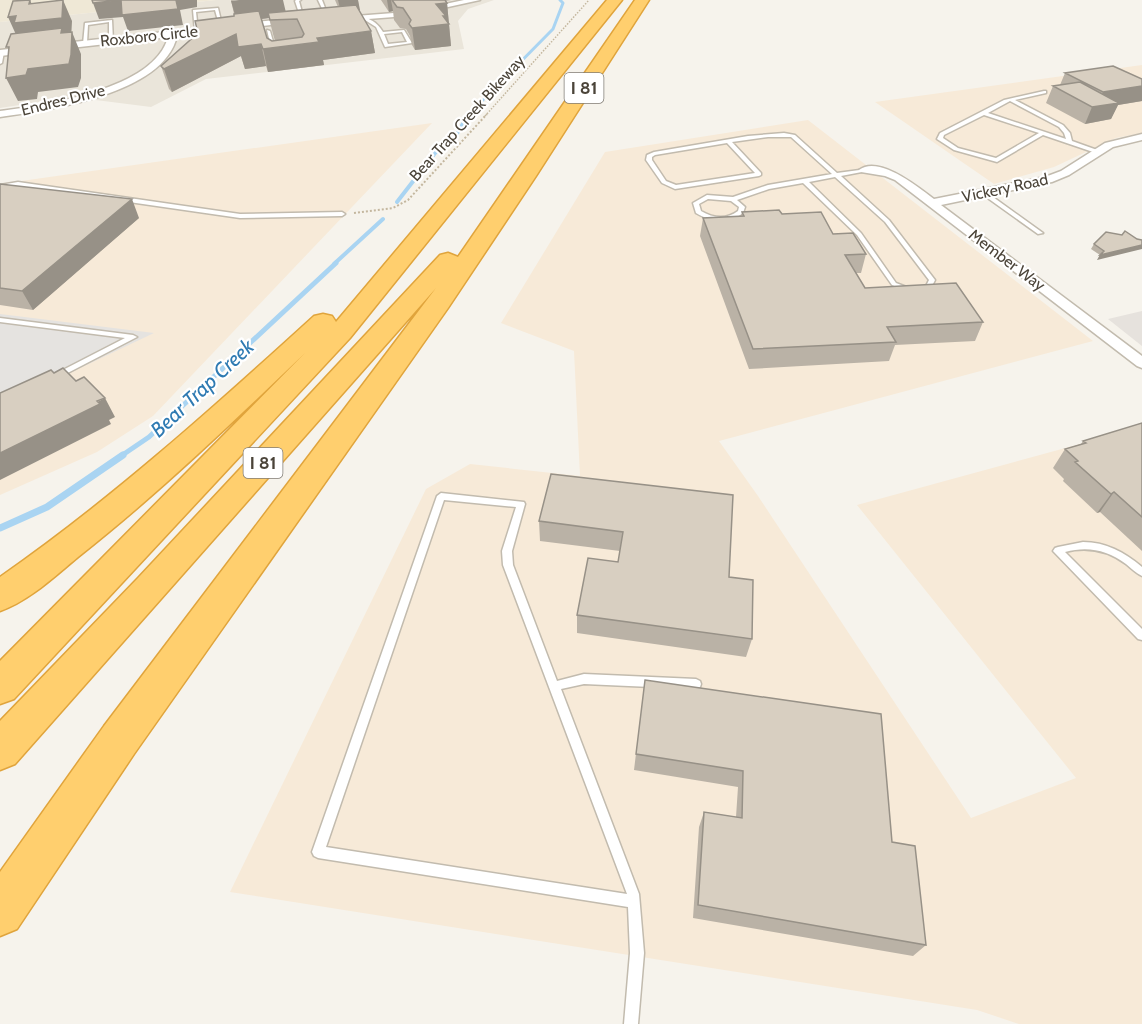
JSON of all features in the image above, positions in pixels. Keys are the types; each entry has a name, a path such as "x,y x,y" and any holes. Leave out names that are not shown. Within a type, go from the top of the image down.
{"highway":[{"name":"I 81","path":"0,687 341,332 615,0"},
{"name":"I 81","path":"0,750 151,588 374,339 526,176 642,0"},
{"path":"0,912 119,740 428,318 526,176"},
{"path":"0,596 46,564 130,496 260,380 444,207"}],"street":[{"name":"Roxboro Circle","path":"1,52 198,30 267,28 304,20 366,19 476,0"},
{"name":"Endres Drive","path":"0,114 76,100 117,86 157,63 166,54 173,33"},
{"name":"Vickery Road","path":"931,203 1048,180 1065,173 1109,145 1142,137"},
{"name":"Member Way","path":"866,170 888,173 931,203 1142,363"}],"lane":[{"path":"299,0 297,2 304,20"},
{"path":"320,0 325,21"},
{"path":"222,28 217,9 194,11 198,30 206,36 267,28 279,29"},
{"path":"366,19 378,26 381,33 388,46 410,43 403,31 381,33"},
{"path":"85,43 86,24 107,20 111,21 111,40"},
{"path":"267,28 277,60"},
{"path":"272,45 283,43"},
{"path":"0,63 1,52"},
{"path":"1043,133 997,160 986,159 956,149 940,139 942,134 1011,100 1044,92"},
{"path":"1011,100 1061,126 1071,143"},
{"path":"984,113 1098,152"},
{"path":"759,174 675,187 664,182 649,160 649,156 729,142 788,134 793,136 887,221 904,240 932,280 930,287 906,289 897,287 859,234 806,181"},
{"path":"729,142 771,187"},
{"path":"733,199 742,207 737,216 730,218 704,216 695,208 700,200 707,197 733,199 771,187 866,170"},
{"path":"0,187 18,184 240,216 342,214"},
{"path":"984,193 1040,233"},
{"path":"0,320 133,337 51,379"},
{"path":"631,1024 637,953 634,902 633,894 508,565 507,551 521,504 441,496 318,852 634,902"},
{"path":"1142,572 1124,557 1104,546 1088,543 1058,551 1142,636"},
{"path":"555,686 584,679 696,684"}],"path":[{"name":"Bear Trap Creek Bikeway","path":"342,214 393,208 408,200 589,0"}],"shaded area":[{"path":"0,0 216,0 0,22"},
{"path":"216,0 494,0 468,9 458,21 464,49 206,79 151,107 72,97 0,108 0,22"},
{"path":"1142,65 1142,133 1116,138 1054,167 994,184 875,102"},
{"path":"808,120 1093,341 719,441 758,496 971,818 1076,778 857,505 1142,427 1142,1024 1019,1024 977,1010 230,892 426,489 470,464 580,476 574,351 501,323 605,152"},
{"path":"432,123 153,416 97,452 0,495 0,184"},
{"path":"1142,311 1142,346 1108,319"},
{"path":"0,314 154,333 0,406"}],"building":[{"path":"30,0 29,4 63,0 62,18 14,23 16,16 8,17 13,1"},
{"path":"92,0 121,0 93,3"},
{"path":"121,0 176,0 178,9 122,15"},
{"path":"392,0 445,0 447,3 436,4 446,16 443,16 449,24 412,28 409,24 411,20 403,8 397,7"},
{"path":"356,5 371,31 317,38 319,42 263,49 261,44 238,47 236,34 164,69 161,66 198,33 195,21 259,11 267,38 272,41 302,37 304,34 297,19 270,20 268,13"},
{"path":"62,28 61,33 72,32 69,64 28,69 26,75 6,78 9,47 6,47 11,34"},
{"path":"1113,66 1142,79 1142,86 1103,92 1065,73"},
{"path":"1080,82 1119,103 1092,107 1053,86"},
{"path":"0,184 132,199 22,291 0,288"},
{"path":"779,210 782,214 821,212 833,234 853,233 866,254 845,255 865,288 956,283 983,322 887,327 896,342 753,349 703,218 744,216 742,212"},
{"path":"1125,231 1142,240 1142,245 1100,255 1104,251 1094,244 1106,232 1122,235"},
{"path":"63,368 76,381 84,377 105,398 97,401 100,404 0,453 0,393 51,370 54,373"},
{"path":"1142,423 1142,517 1114,492 1111,494 1075,462 1078,461 1065,449 1086,443 1083,441"},
{"path":"551,474 733,495 729,577 753,580 752,639 577,615 588,558 618,562 623,532 539,521"},
{"path":"645,680 881,714 892,842 915,846 926,945 698,905 704,812 742,818 743,771 636,754"}],"waterway":[{"name":"Bear Trap Creek","path":"467,116 553,29 563,3 560,0"},
{"name":"Bear Trap Creek","path":"397,202 435,153 456,135 469,114"},
{"name":"Bear Trap Creek","path":"334,264 383,219"},
{"name":"Bear Trap Creek","path":"121,456 149,437 336,263"},
{"name":"Bear Trap Creek","path":"0,528 47,507 123,455"}]}
